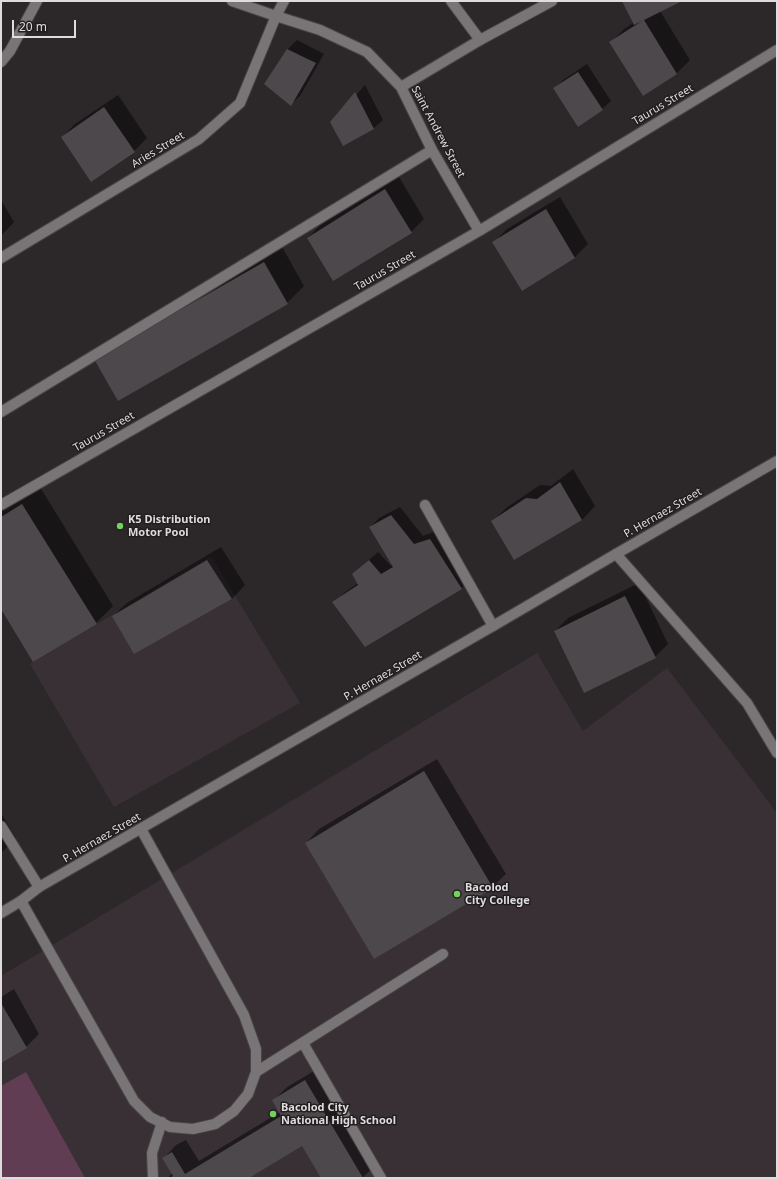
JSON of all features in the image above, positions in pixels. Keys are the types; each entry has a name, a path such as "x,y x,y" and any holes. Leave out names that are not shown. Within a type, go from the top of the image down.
{"street":[{"path":"1,62 10,51 37,1"},
{"name":"Saint Andrew Street","path":"232,1 320,30 368,52 401,87 432,150 479,231"},
{"name":"Aries Street","path":"1,258 199,139 240,103 276,16 284,1"},
{"path":"451,1 480,40"},
{"path":"401,87 480,40 552,1"},
{"name":"Taurus Street","path":"1,505 479,231 777,50"},
{"path":"1,412 432,150"},
{"name":"P. Hernaez Street","path":"1,913 40,888 141,829 777,461"},
{"path":"425,506 493,626"},
{"path":"616,554 747,703 777,753"},
{"path":"1,826 40,888"},
{"path":"21,901 134,1101 150,1117 170,1127 193,1129 215,1124 234,1112 248,1094 256,1072 256,1049 244,1015 141,829"},
{"path":"256,1072 442,954"},
{"path":"303,1043 381,1178"},
{"path":"153,1178 152,1153 162,1122"}],"shaded area":[{"path":"211,556 300,703 114,807 30,664"},
{"name":"Bacolod City College","path":"537,653 583,731 667,668 777,813 777,1178 1,1178 1,976"},
{"path":"26,1072 85,1178 1,1178 1,1086"}],"building":[{"path":"622,1 682,1 644,20 677,74 643,96 609,42 642,21 634,25"},
{"path":"287,49 316,63 291,106 264,84"},
{"path":"578,72 603,110 578,127 553,88"},
{"path":"355,92 374,129 343,146 330,122"},
{"path":"104,107 135,152 91,182 61,137"},
{"path":"385,189 412,233 333,281 307,238"},
{"path":"546,209 575,258 522,291 492,242"},
{"path":"264,262 288,304 118,401 94,359"},
{"path":"560,482 582,520 514,560 491,521 526,498 537,499"},
{"path":"22,504 97,624 33,662 1,609 1,517"},
{"path":"391,515 414,544 430,539 462,589 365,647 332,602 358,585 352,574 369,560 381,574 393,567 369,527"},
{"path":"207,560 232,599 134,654 112,616"},
{"path":"625,596 656,658 584,693 554,631"},
{"path":"424,771 493,888 374,959 305,843"},
{"path":"1,1003 27,1048 1,1063"},
{"path":"305,1080 363,1178 321,1178 302,1146 249,1178 170,1178 173,1176 162,1158 172,1152 185,1174 281,1116 272,1100"}],"place":[{"name":"K5 Distribution Motor Pool","path":"120,526"},
{"name":"Bacolod City College","path":"457,894"},
{"name":"Bacolod City National High School","path":"273,1114"}]}
